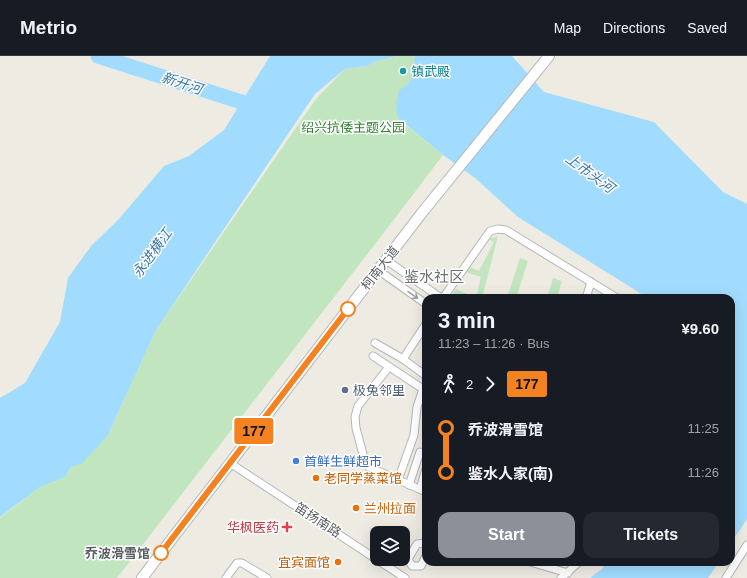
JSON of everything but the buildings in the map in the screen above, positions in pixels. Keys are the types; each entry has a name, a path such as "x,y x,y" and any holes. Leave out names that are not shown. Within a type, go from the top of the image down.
{"main road":[{"name":"柯南大道","path":"142,578 435,196 549,56"}],"street":[{"path":"445,294 490,231 498,229 506,230 610,294"},
{"path":"386,260 436,294"},
{"path":"378,270 422,301"},
{"path":"587,294 591,282"},
{"path":"403,359 422,330"},
{"path":"375,343 403,359 422,373"},
{"path":"372,356 422,389"},
{"path":"389,368 358,406 355,417 356,428 364,458 369,467 422,491"},
{"path":"398,480 414,435 418,407 422,396"},
{"path":"409,485 420,452"},
{"name":"笛扬南路","path":"230,463 405,578"},
{"path":"412,566 408,559 417,544 422,543"},
{"path":"735,563 747,544"},
{"path":"226,578 237,563 242,563 255,574 267,578"},
{"path":"412,566 420,566 422,563"},
{"path":"405,578 412,566"},
{"path":"545,566 568,573"},
{"path":"561,578 575,566"},
{"path":"726,578 733,566"}],"green space":[{"name":"绍兴抗倭主题公园","path":"397,56 415,56 414,59 416,69 407,85 403,123 443,155 399,213 117,578 0,578 0,518 40,487 65,477 70,468 82,462 107,437 156,330 316,99 345,69 368,66 374,62"},
{"path":"498,236 483,294 477,294 481,277 466,272 470,267 479,271 494,242 489,239"},
{"path":"520,258 528,261 517,294 508,294"},
{"path":"553,278 562,281 558,294 548,294"},
{"path":"456,289 467,294 453,294"}],"water":[{"name":"永进横江","path":"270,56 397,56 374,62 368,66 345,69 315,94 156,330 107,437 82,463 70,468 65,477 40,487 0,517 0,398 25,383 60,322 68,278 91,246 118,220 164,166 189,156 224,130"},
{"name":"上市头河","path":"415,56 512,56 544,92 654,122 723,192 747,204 747,519 735,537 735,294 642,294 518,217 475,178 443,155 399,119 396,108 399,90 407,85 416,69 414,59"},
{"path":"604,566 716,566 708,578 590,578"}],"waterway":[{"name":"新开河","path":"98,56 260,108"}],"bus line":[{"name":"177","path":"161,553 348,309"}],"place":[{"name":"镇武殿","path":"403,71"},
{"name":"极兔邻里","path":"345,390"},
{"name":"首鲜生鲜超市","path":"296,461"},
{"name":"老同学蒸菜馆","path":"316,478"},
{"name":"兰州拉面","path":"356,508"},
{"name":"华枫医药","path":"287,527"},
{"name":"乔波滑雪馆","path":"161,553"},
{"name":"宜宾面馆","path":"338,562"}],"district":[{"name":"鉴水社区","path":"434,276"}]}
